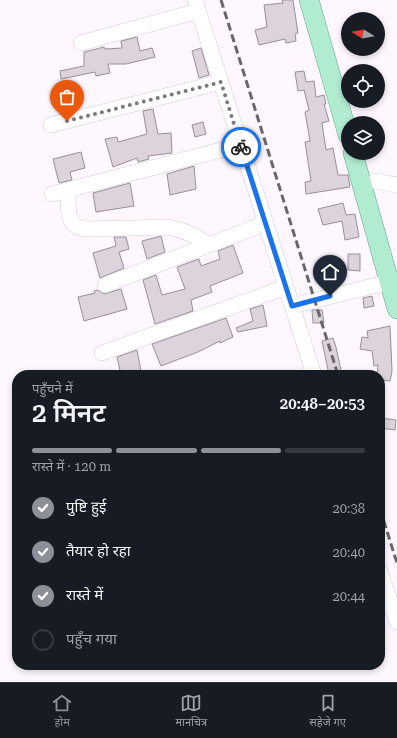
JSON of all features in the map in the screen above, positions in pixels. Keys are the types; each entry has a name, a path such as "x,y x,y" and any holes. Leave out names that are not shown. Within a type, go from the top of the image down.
{"main road":[{"path":"309,0 343,116"},
{"path":"323,0 341,64"},
{"path":"355,160 393,281 397,309"},
{"path":"369,160 397,260"}],"street":[{"path":"81,43 197,6 312,370"},
{"path":"51,125 221,82"},
{"path":"52,194 240,145"},
{"path":"375,181 397,185"},
{"path":"68,190 70,218 75,227 88,229 178,229 188,232 209,245"},
{"path":"105,284 266,223"},
{"path":"292,306 393,281"},
{"path":"102,353 286,287"},
{"path":"385,586 397,622"}],"building":[{"path":"282,0 293,0 298,33 295,34 296,41 286,43 285,39 259,45 255,30 267,27 264,5 283,3"},
{"path":"137,37 140,51 152,48 155,57 126,64 108,64 110,73 96,76 95,72 61,79 60,71 84,66 84,52 104,47 105,49 122,48 121,41"},
{"path":"201,48 209,75 199,78 192,51"},
{"path":"304,71 306,82 314,81 316,97 324,95 326,104 324,104 329,121 322,123 326,150 333,148 338,175 348,175 350,187 306,194 305,182 311,181 305,142 310,141 305,112 309,110 304,90 298,91 295,72"},
{"path":"153,109 158,134 171,133 172,153 148,156 149,159 138,162 137,158 113,167 105,139 117,137 118,142 147,134 143,111"},
{"path":"203,122 206,134 195,137 192,125"},
{"path":"81,152 85,168 70,172 72,180 59,183 53,159"},
{"path":"194,166 196,189 170,195 167,174"},
{"path":"130,183 134,206 96,212 93,193"},
{"path":"343,203 346,215 355,214 359,237 345,240 342,221 323,225 318,209"},
{"path":"161,236 165,252 147,259 142,241"},
{"path":"114,237 126,237 129,249 119,252 124,268 100,278 93,253 116,246"},
{"path":"233,245 243,273 210,286 212,292 191,300 193,311 155,324 143,280 156,275 162,295 185,289 177,267 199,259 201,266 220,259 218,251"},
{"path":"348,254 360,254 360,271 348,270"},
{"path":"121,289 127,309 84,321 78,297 95,293 94,291 98,290 104,294"},
{"path":"372,296 374,306 364,308 363,298"},
{"path":"263,305 267,326 238,332 236,328 253,321 250,309"},
{"path":"312,310 322,310 324,323 313,323"},
{"path":"226,318 233,337 161,366 152,344"},
{"path":"390,326 392,371 390,381 385,380 385,370 378,370 378,365 374,366 372,351 360,349 362,337 368,338 367,331"},
{"path":"333,338 341,370 328,370 322,341"},
{"path":"137,350 141,370 120,370 117,357"},
{"path":"385,419 396,420 395,430 385,429"}],"railway":[{"path":"221,0 336,370"},
{"path":"385,525 397,563"}],"way so far":[{"path":"67,121 221,82 241,147"}],"route":[{"path":"241,147 292,306 330,296"}]}
